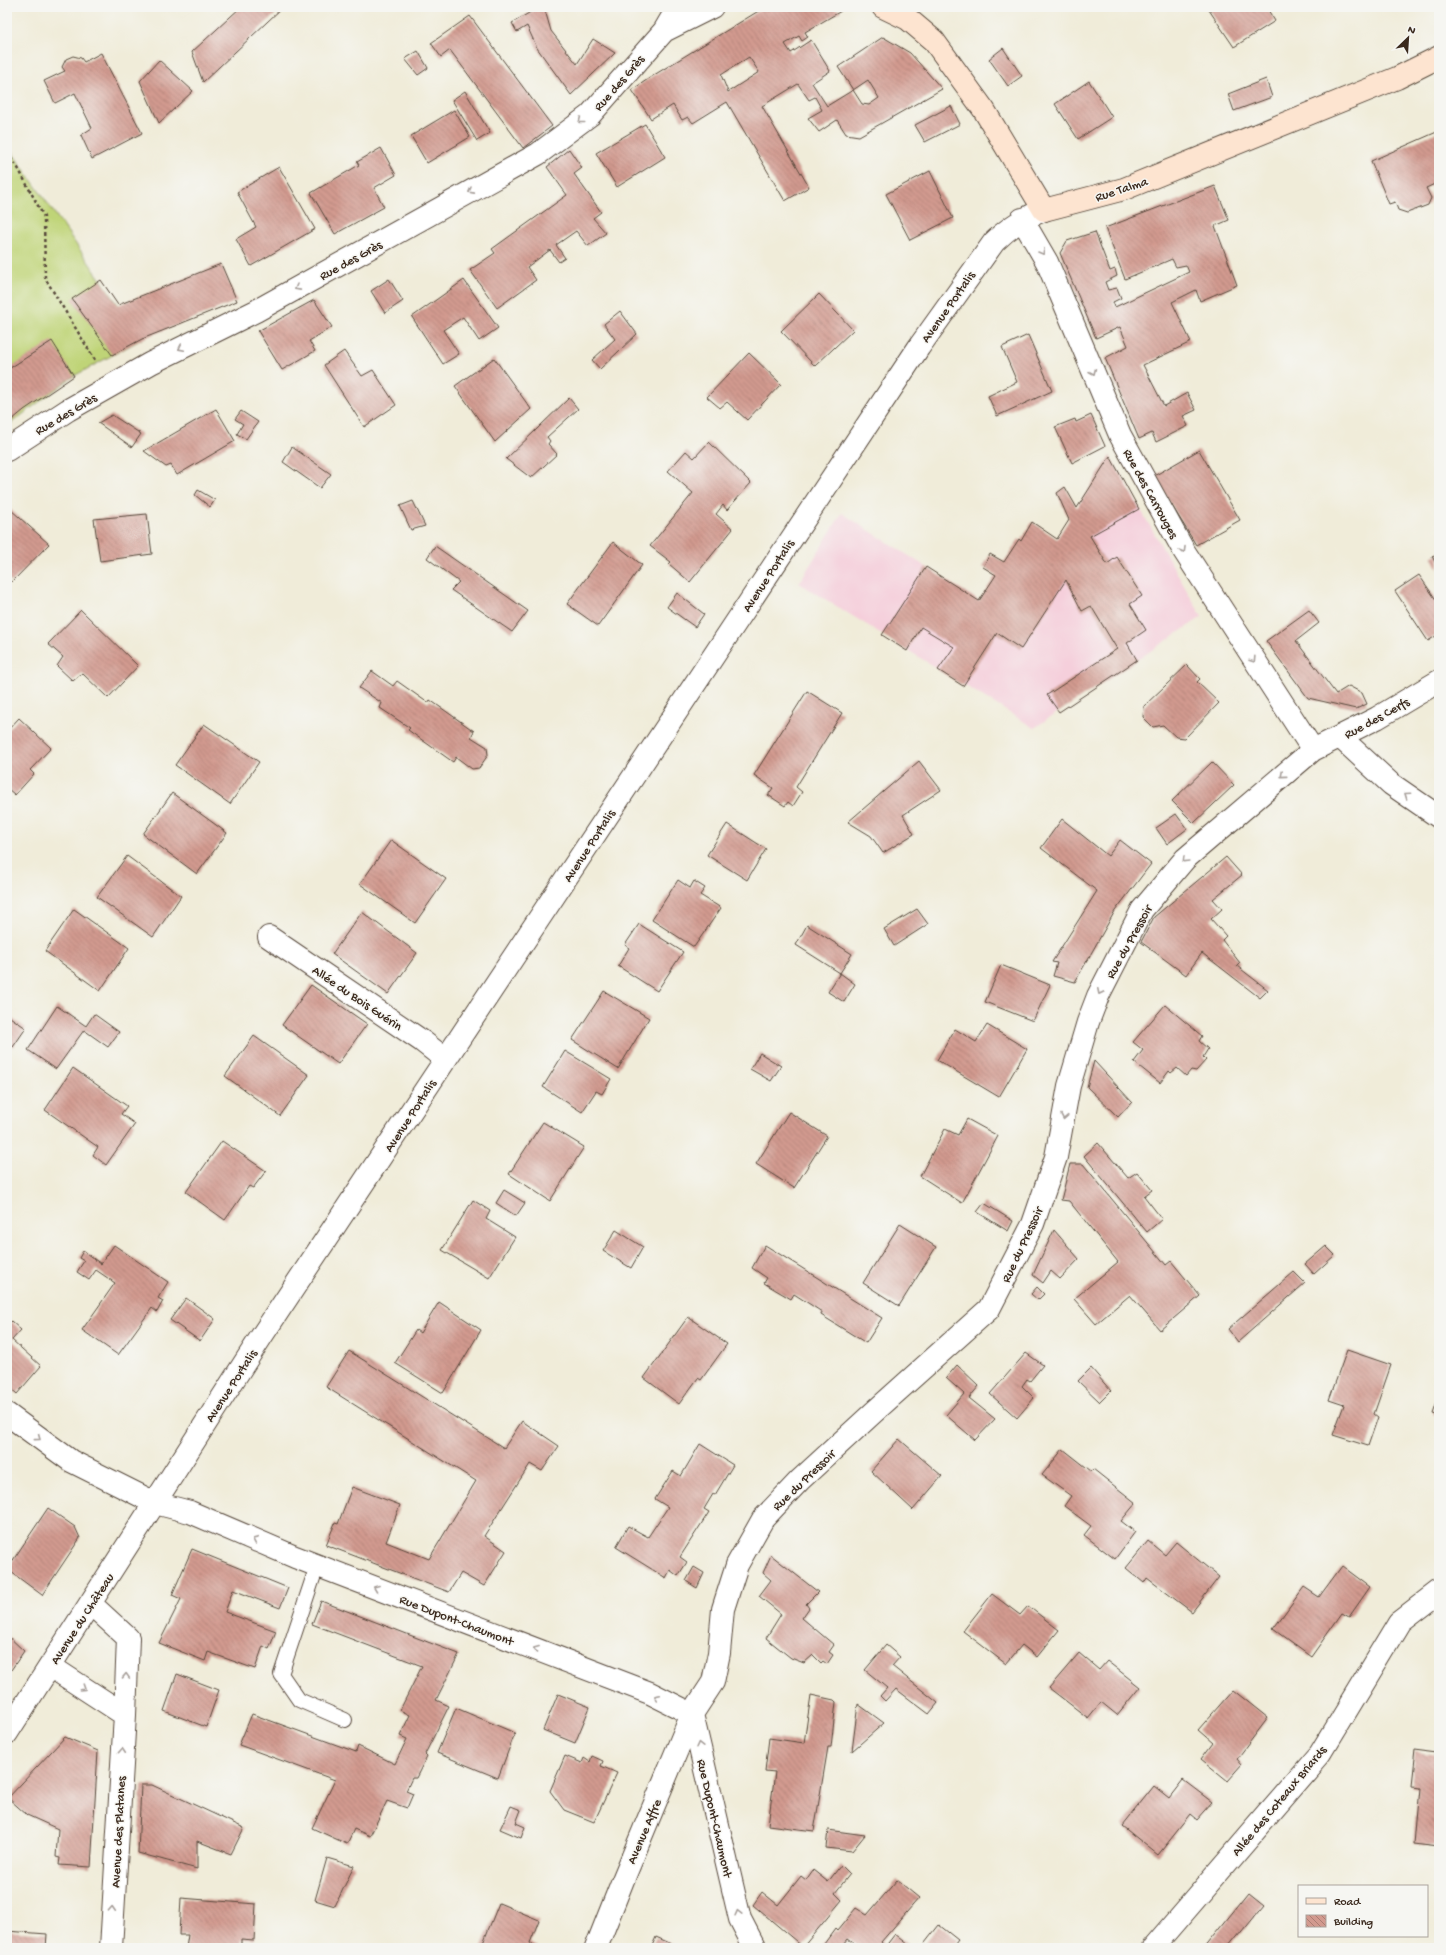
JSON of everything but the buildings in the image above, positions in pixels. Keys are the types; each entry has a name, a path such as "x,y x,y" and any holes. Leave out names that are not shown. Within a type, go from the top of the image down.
{"main road":[{"path":"883,7 908,19 934,41 984,110 1044,210"},
{"name":"Rue Talma","path":"1044,210 1124,189 1397,78 1439,57"}],"street":[{"name":"Rue des Grès","path":"7,450 68,410 151,363 256,311 538,154 590,115 664,31 678,7"},
{"name":"Rue des Grès","path":"664,31 712,7"},
{"name":"Avenue Portalis","path":"155,1503 263,1334 919,347 994,242 1008,228 1022,219 1044,210"},
{"name":"Rue des Carrouges","path":"1022,219 1047,262 1120,435 1184,551 1313,750"},
{"name":"Rue des Cerfs","path":"1313,750 1377,718 1439,681"},
{"path":"1340,737 1391,784 1439,817"},
{"name":"Rue du Pressoir","path":"692,1714 713,1682 719,1653 723,1609 737,1565 763,1519 800,1480 989,1309 1033,1224 1056,1157 1069,1086 1088,1022 1098,996 1142,910 1185,859 1313,750"},
{"name":"Allée du Bois Guérin","path":"269,937 446,1059"},
{"name":"Rue Dupont-Chaumont","path":"7,1414 70,1461 155,1503 190,1512 317,1566 650,1693 692,1714 740,1919 755,1948"},
{"name":"Avenue du Château","path":"7,1733 155,1503"},
{"name":"Allée des Coteaux Briards","path":"1153,1948 1320,1754 1400,1622 1439,1592"},
{"name":"Avenue des Platanes","path":"91,1604 128,1638 125,1715 110,1948"},
{"path":"50,1666 125,1715"},
{"name":"Avenue Affre","path":"596,1948 692,1714"}],"lane":[{"path":"317,1566 281,1674 299,1700 345,1720"}],"path":[{"path":"7,153 18,168 44,217 45,278 95,359 114,384"}],"shaded area":[{"path":"1110,456 1202,617 1034,728 799,583 842,513 1006,618"}],"green space":[{"path":"7,145 142,339 74,376 7,426"}]}
